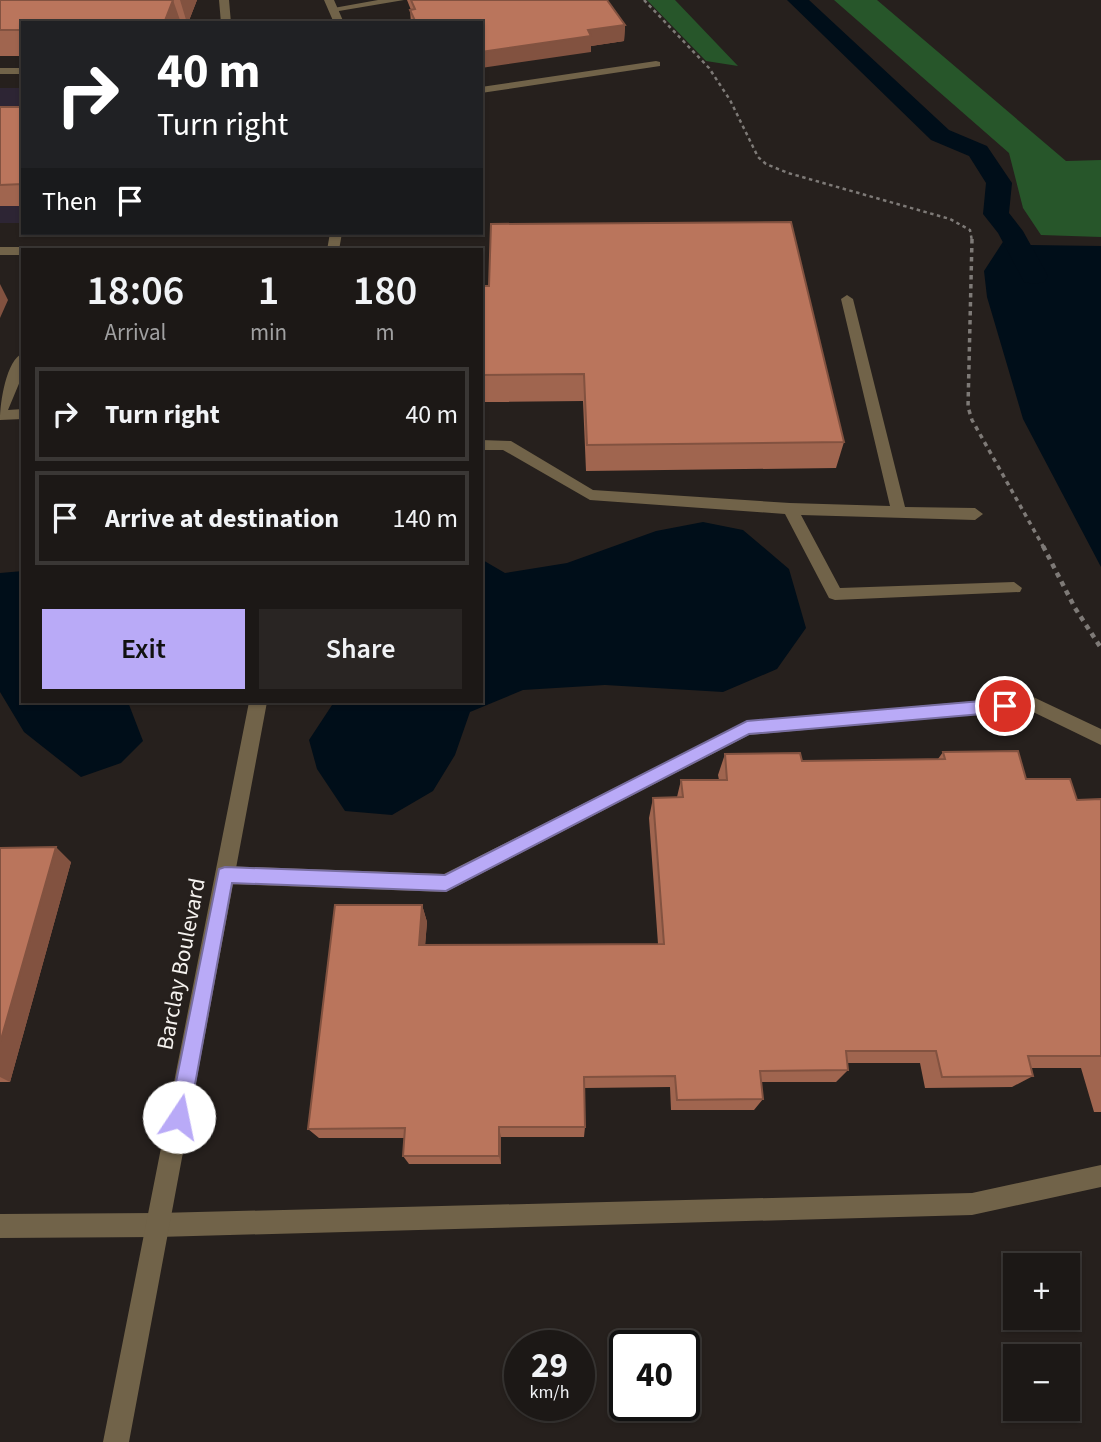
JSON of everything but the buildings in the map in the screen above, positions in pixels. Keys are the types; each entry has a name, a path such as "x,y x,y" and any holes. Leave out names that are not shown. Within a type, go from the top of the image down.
{"street":[{"path":"224,0 226,21"},
{"path":"338,21 331,5 399,0"},
{"path":"483,90 656,64"},
{"path":"0,71 21,71"},
{"path":"0,251 21,251"},
{"path":"847,299 899,512"},
{"path":"21,362 0,413 21,414"},
{"path":"483,445 506,445 590,495 790,509 975,514"},
{"path":"790,509 835,594 1014,588"},
{"name":"Barclay Boulevard","path":"116,1442 258,703"},
{"path":"225,875 446,883 747,728 1031,703 1101,737"},
{"path":"0,1226 158,1225 972,1204 1101,1176"}],"path":[{"path":"644,0 709,68 730,100 758,157 766,164 788,173 950,219 970,230 968,407 972,420 1023,507 1075,608 1101,648"}],"shaded area":[{"path":"0,88 21,88 21,223 0,223"}],"green space":[{"path":"647,0 675,0 738,66 706,61"},
{"path":"834,0 877,0 1066,161 1101,160 1101,237 1041,235 1023,208 1009,153"}],"water":[{"path":"1010,231 1030,245 1101,246 1101,567 1023,419 987,297 984,271"},
{"path":"703,522 743,530 789,569 806,628 777,669 723,692 605,685 523,690 470,712 455,755 433,791 392,815 345,811 317,769 309,740 333,703 483,703 483,560 505,573 567,563 656,531"},
{"path":"21,571 21,703 128,703 143,741 121,763 81,777 24,732 0,692 0,573"}],"waterway":[{"path":"797,0 940,135 978,151 999,183 996,214 1010,231 1034,276"}],"route":[{"path":"179,1117 225,875 446,883 747,728 1005,706"}]}
